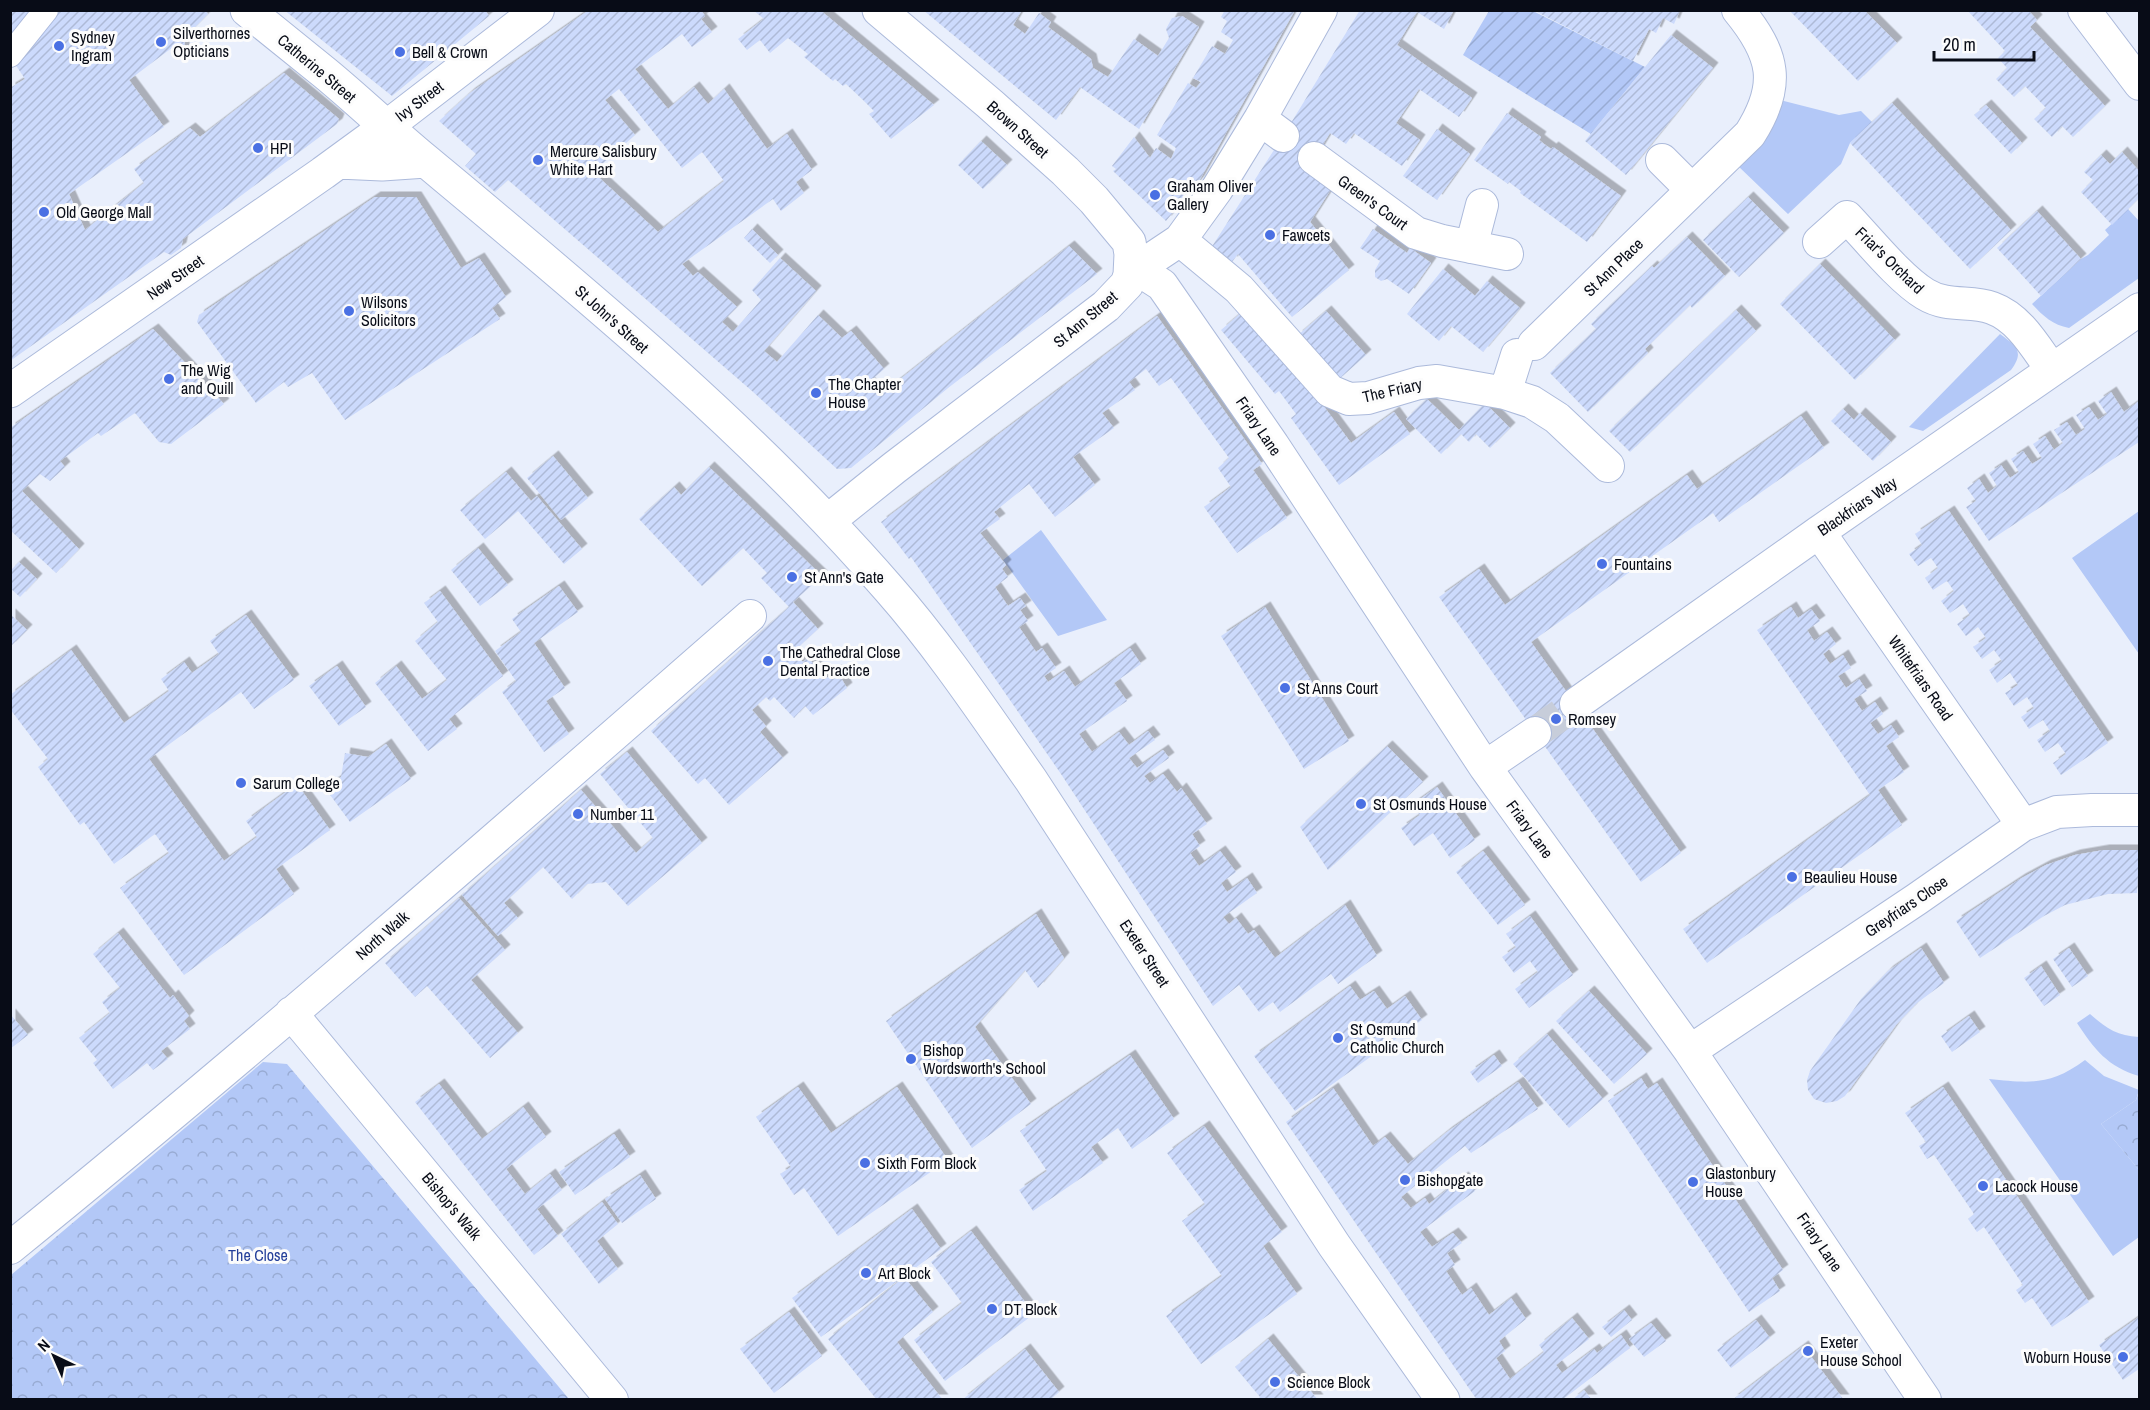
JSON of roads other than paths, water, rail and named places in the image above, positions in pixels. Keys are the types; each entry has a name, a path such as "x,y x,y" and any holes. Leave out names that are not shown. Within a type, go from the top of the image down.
{"street":[{"path":"10,55 46,10"},
{"name":"Catherine Street","path":"247,10 386,126"},
{"name":"Brown Street","path":"879,10 990,104 1094,200 1129,242 1131,265"},
{"path":"1131,265 1153,258 1180,240 1217,189 1272,128 1321,10"},
{"name":"St Ann Place","path":"1505,393 1525,349 1749,134 1763,113 1770,88 1767,54 1738,10"},
{"path":"2084,10 2139,84"},
{"name":"Ivy Street","path":"386,126 525,14"},
{"name":"St John's Street","path":"386,126 520,238 654,356 724,419 828,521"},
{"name":"New Street","path":"10,391 386,126"},
{"name":"Green's Court","path":"1314,158 1416,233 1442,242 1507,254"},
{"path":"1662,160 1692,190"},
{"path":"338,162 382,164 426,161"},
{"path":"1471,247 1482,205"},
{"name":"Friar's Orchard","path":"1819,242 1846,217 1904,277 1924,294 1942,303 1991,308 2009,317 2024,331 2052,370"},
{"name":"The Friary","path":"1180,240 1239,289 1330,391 1349,399 1368,398 1419,382 1437,381 1505,393 1533,402 1557,418 1608,466"},
{"name":"Friary Lane","path":"1131,265 1162,285 1273,446 1485,767 1690,1051 1925,1400"},
{"name":"St Ann Street","path":"828,521 1106,306 1127,284 1131,265"},
{"name":"Blackfriars Way","path":"1576,705 1819,531 2139,309"},
{"name":"Exeter Street","path":"828,521 906,608 1011,752 1092,872 1334,1245 1443,1400"},
{"name":"Whitefriars Road","path":"1819,531 2023,825"},
{"name":"North Walk","path":"10,1248 291,1013 750,616"},
{"path":"1485,767 1535,733"},
{"name":"Greyfriars Close","path":"1690,1051 2023,825 2057,812 2139,810"},
{"name":"Bishop's Walk","path":"291,1013 612,1400"}],"tunnel":[{"path":"1535,733 1576,704"}],"place":[{"name":"Silverthornes Opticians","path":"161,42"},
{"name":"Sydney Ingram","path":"59,46"},
{"name":"Bell & Crown","path":"400,52"},
{"name":"HPI","path":"258,148"},
{"name":"Mercure Salisbury White Hart","path":"538,160"},
{"name":"Graham Oliver Gallery","path":"1155,195"},
{"name":"Old George Mall","path":"44,212"},
{"name":"Fawcets","path":"1270,235"},
{"name":"Wilsons Solicitors","path":"349,311"},
{"name":"The Wig and Quill","path":"169,379"},
{"name":"The Chapter House","path":"816,393"},
{"name":"Fountains","path":"1602,564"},
{"name":"St Ann's Gate","path":"792,577"},
{"name":"The Cathedral Close Dental Practice","path":"768,661"},
{"name":"St Anns Court","path":"1285,688"},
{"name":"Romsey","path":"1556,719"},
{"name":"Sarum College","path":"241,783"},
{"name":"St Osmunds House","path":"1361,804"},
{"name":"Number 11","path":"578,814"},
{"name":"Beaulieu House","path":"1792,877"},
{"name":"St Osmund Catholic Church","path":"1338,1038"},
{"name":"Bishop Wordsworth's School","path":"911,1059"},
{"name":"Sixth Form Block","path":"865,1163"},
{"name":"Bishopgate","path":"1405,1180"},
{"name":"Glastonbury House","path":"1693,1182"},
{"name":"Lacock House","path":"1983,1186"},
{"name":"Art Block","path":"866,1273"},
{"name":"DT Block","path":"992,1309"},
{"name":"Exeter House School","path":"1808,1351"},
{"name":"Woburn House","path":"2123,1357"},
{"name":"Science Block","path":"1275,1382"}],"park label":[{"name":"The Close","path":"258,1255"}]}
